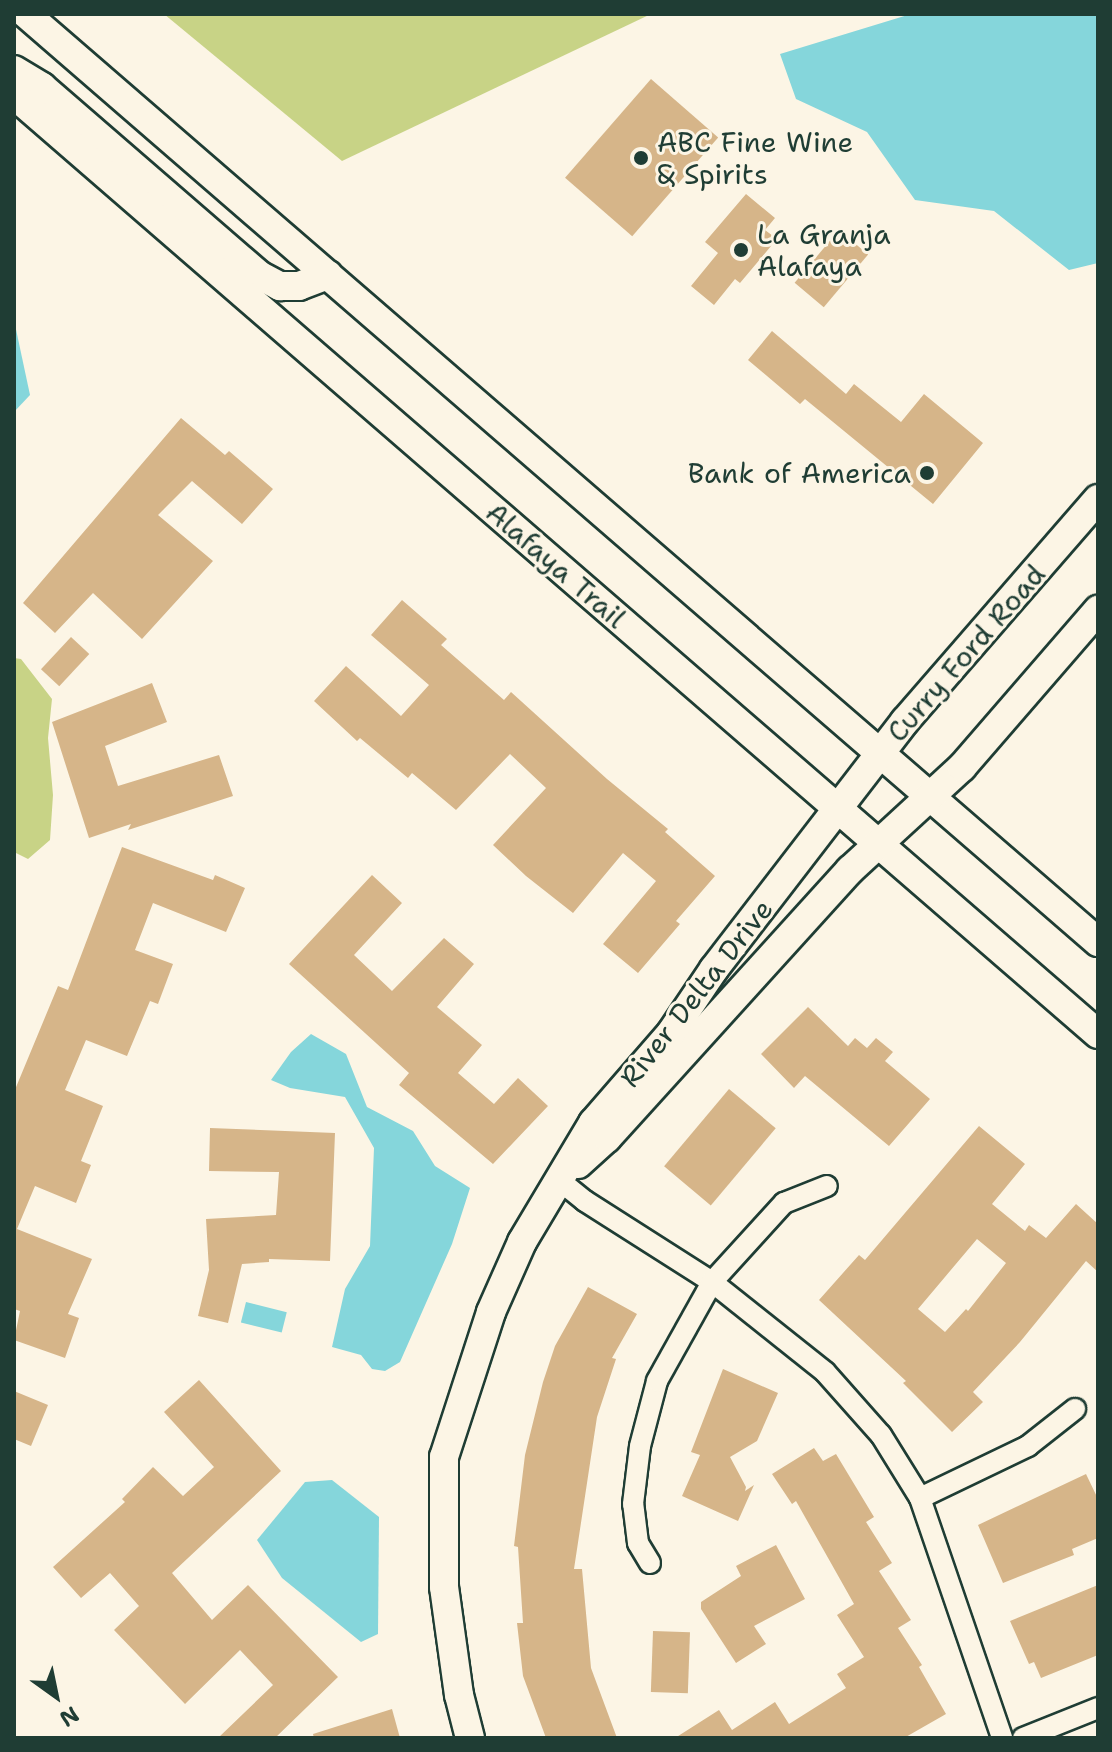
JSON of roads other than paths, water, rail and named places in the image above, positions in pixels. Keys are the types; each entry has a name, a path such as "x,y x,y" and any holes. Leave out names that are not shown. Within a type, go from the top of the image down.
{"main road":[{"path":"26,14 1098,942"},
{"path":"14,70 42,87 259,275 280,286 299,286 328,275"},
{"name":"Alafaya Trail","path":"14,95 1098,1034"},
{"name":"Curry Ford Road","path":"838,809 881,752 1098,499"},
{"path":"878,845 962,767 1098,610"},
{"name":"River Delta Drive","path":"470,1738 459,1695 444,1587 444,1457 491,1312 522,1242 593,1123 671,1033 714,969 838,809"},
{"name":"River Delta Drive","path":"559,1180 607,1138 850,870 878,845"}],"street":[{"path":"559,1180 585,1201 712,1282 825,1372 881,1435 920,1498 1002,1738"},
{"path":"650,1563 638,1543 633,1522 634,1478 657,1381 712,1282 784,1203 827,1186"},
{"path":"920,1498 1028,1446 1075,1409"},
{"path":"1023,1738 1098,1708"}],"water":[{"path":"911,14 1098,14 1098,263 1069,270 994,211 915,200 867,132 796,99 780,54"},
{"path":"14,320 30,395 14,412"},
{"path":"311,1034 346,1054 367,1107 413,1131 435,1166 470,1188 452,1244 400,1362 385,1371 372,1369 361,1355 332,1347 345,1289 370,1246 374,1148 345,1097 290,1088 271,1080 291,1052"},
{"path":"246,1302 287,1312 282,1333 241,1322"},
{"path":"332,1480 379,1517 378,1634 361,1642 282,1578 257,1540 305,1482"}],"place":[{"name":"ABC Fine Wine & Spirits","path":"641,158"},
{"name":"La Granja Alafaya","path":"741,250"},
{"name":"Bank of America","path":"927,473"}]}
